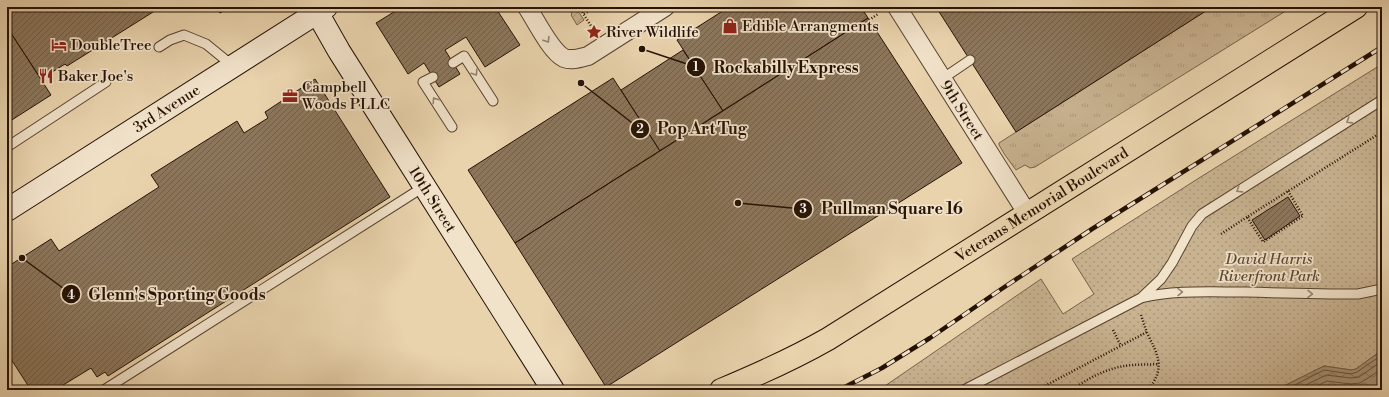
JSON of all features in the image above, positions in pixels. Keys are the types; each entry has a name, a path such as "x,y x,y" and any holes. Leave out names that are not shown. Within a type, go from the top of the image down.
{"main road":[{"name":"Veterans Memorial Boulevard","path":"721,390 775,367 828,339 1356,7"}],"street":[{"path":"527,7 554,51 564,58 576,59 588,56 665,7"},
{"name":"9th Street","path":"897,7 1027,213"},
{"name":"3rd Avenue","path":"7,210 233,66 319,9"},
{"name":"10th Street","path":"319,9 339,51 553,390"}],"lane":[{"path":"160,47 170,40 184,36 206,44 233,66"},
{"path":"453,63 464,56 493,101"},
{"path":"942,79 970,60"},
{"path":"433,76 423,82 452,127"},
{"path":"7,147 106,82"},
{"path":"1141,298 1161,279 1172,263 1192,226 1202,214 1382,100"},
{"path":"104,390 425,186"},
{"path":"964,390 1141,298 1175,292 1358,294 1374,292 1382,289"}],"path":[{"path":"579,7 591,26"},
{"path":"584,14 595,7"},
{"path":"1220,234 1382,132"},
{"path":"1247,217 1263,242 1304,216 1288,191"},
{"path":"1140,311 1146,332 1157,353 1159,364 1156,380 1148,390"},
{"path":"1037,390 1146,332"},
{"path":"1072,390 1084,382 1113,369 1124,366 1159,364"}],"green space":[{"path":"568,7 573,7 576,12 578,11 584,20 577,25"},
{"path":"1212,7 1292,7 1035,167 1030,168 1025,165 1016,170 1005,155 999,143"},
{"name":"David Harris Riverfront Park","path":"1382,64 1382,350 1356,369 1352,370 1324,366 1276,390 879,390 1041,279 1063,314 1094,294 1072,259"}],"water":[{"path":"1382,350 1382,390 1276,390 1324,366 1351,370 1356,369"}],"building":[{"name":"DoubleTree","path":"7,7 161,7 67,66 65,64 41,79 7,27"},
{"path":"217,7 230,7 220,13"},
{"path":"402,7 495,7 520,45 485,67 466,37 445,50 460,74 439,87 424,63 408,74 376,23"},
{"path":"729,7 861,7 868,18 723,111 677,40"},
{"path":"936,7 1212,7 1016,132"},
{"path":"868,18 962,163 606,387 515,243"},
{"path":"7,27 51,95 7,123"},
{"path":"683,50 723,111 660,151 621,90"},
{"path":"613,78 660,151 515,243 468,170"},
{"path":"315,79 390,197 108,376 105,372 97,377 91,368 55,390 31,390 7,353 7,267 51,239 59,251 159,187 151,175 237,121 244,133 268,118 265,112"},
{"path":"1288,197 1300,216 1265,240 1252,220"}],"railway":[{"path":"839,390 882,368 930,338 1092,229 1382,47"}],"place":[{"name":"Edible Arrangments","path":"730,26"},
{"name":"River Wildlife","path":"594,32"},
{"name":"DoubleTree","path":"59,45"},
{"name":"Rockabilly Express","path":"642,49"},
{"name":"Baker Joe's","path":"46,76"},
{"name":"Pop Art Tug","path":"581,83"},
{"name":"Campbell Woods PLLC","path":"290,96"},
{"name":"Pullman Square 16","path":"738,203"},
{"name":"Glenn's Sporting Goods","path":"22,258"}]}
